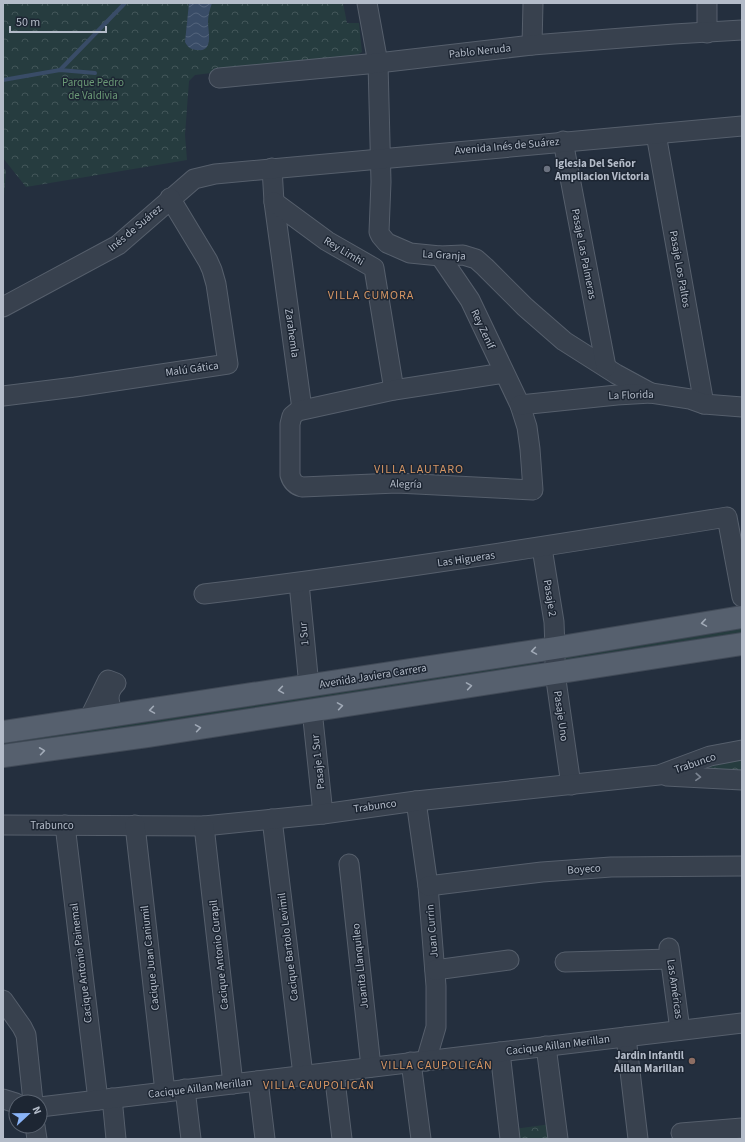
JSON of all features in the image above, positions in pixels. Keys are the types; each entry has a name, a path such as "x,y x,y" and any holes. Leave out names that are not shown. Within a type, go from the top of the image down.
{"main road":[{"name":"Avenida Javiera Carrera","path":"3,732 555,648 742,617"},
{"path":"3,756 147,736 742,644"}],"street":[{"name":"La Granja","path":"367,3 378,63 382,182 381,236 387,243 410,253 440,256 463,254 476,259 486,267 489,272 524,307 564,341 651,393"},
{"path":"532,45 533,3"},
{"path":"707,3 707,33"},
{"name":"Pablo Neruda","path":"219,78 378,63 532,45 742,30"},
{"name":"Avenida Inés de Suárez","path":"272,168 742,126"},
{"name":"Pasaje Los Paltos","path":"656,134 704,404"},
{"name":"Pasaje Las Palmeras","path":"563,142 606,367"},
{"name":"Inés de Suárez","path":"3,307 118,245 170,198 194,179 215,174 272,168"},
{"name":"Zarahemla","path":"272,168 274,202 302,409"},
{"name":"Malú Gática","path":"3,396 75,387 228,364 216,284 212,270 170,198"},
{"name":"Rey Limhi","path":"274,202 327,241 374,268 394,390"},
{"name":"Rey Zenif","path":"440,256 470,300 520,405"},
{"path":"302,409 394,390 504,373"},
{"name":"La Florida","path":"520,405 651,393 690,399 704,404 742,407"},
{"name":"Alegría","path":"302,409 294,413 290,420 290,475 294,483 302,487 397,483 533,490 527,427 520,405"},
{"name":"Las Higueras","path":"204,594 299,583 542,548 727,517 742,597"},
{"name":"Pasaje 2","path":"542,548 554,622 555,648"},
{"name":"1 Sur","path":"299,583 309,686"},
{"name":"Pasaje Uno","path":"555,648 555,673 571,785"},
{"path":"89,719 112,681 108,698 109,704 115,716"},
{"name":"Pasaje 1 Sur","path":"312,710 323,814"},
{"name":"Trabunco","path":"3,825 135,824 204,826 323,814 416,801 659,775 710,756 742,750"},
{"path":"659,775 742,780"},
{"name":"Juan Currin","path":"416,801 428,886 436,986 436,1027 418,1061 421,1139"},
{"name":"Cacique Bartolo Levimil","path":"272,819 303,1075"},
{"name":"Cacique Juan Caniumil","path":"135,824 165,1092"},
{"name":"Cacique Antonio Painemal","path":"65,825 105,1099 116,1139"},
{"name":"Cacique Antonio Curapil","path":"204,826 233,1084"},
{"name":"Juanita Llanquileo","path":"349,864 371,1067"},
{"name":"Boyeco","path":"428,886 542,872 611,867 742,866"},
{"name":"Las Américas","path":"565,962 670,954 680,1030"},
{"path":"435,970 510,960"},
{"path":"3,1000 26,1035 32,1094"},
{"name":"Cacique Aillan Merillan","path":"48,1106 742,1023"},
{"path":"626,1037 638,1139"},
{"path":"546,1046 558,1139"},
{"path":"500,1052 510,1139"},
{"path":"334,1072 342,1139"},
{"path":"258,1081 265,1139"},
{"path":"185,1090 191,1139"},
{"path":"681,1133 742,1128"}],"green space":[{"name":"Parque Pedro de Valdivia","path":"3,3 343,3 347,23 359,23 362,52 357,55 195,75 189,81 185,135 187,160 26,187 3,158"},
{"path":"3,167 6,171 4,196 3,196"},
{"path":"741,622 742,634 562,664 561,651"},
{"path":"537,656 540,669 3,751 3,739"},
{"path":"742,757 742,773 710,771 708,763"},
{"path":"551,1124 553,1139 515,1139 514,1129"}],"water":[{"path":"189,3 212,3 208,19 209,40 206,48 203,50 192,49 187,46 185,42"}],"waterway":[{"path":"60,70 125,3"},
{"path":"3,80 60,70 95,73"}],"place":[{"name":"Iglesia Del Señor Ampliacion Victoria","path":"547,169"},
{"name":"Jardin Infantil Aillan Marillan","path":"692,1061"}],"district":[{"name":"VILLA CUMORA","path":"371,295"},
{"name":"VILLA LAUTARO","path":"419,469"},
{"name":"VILLA CAUPOLICÁN","path":"437,1065"},
{"name":"VILLA CAUPOLICÁN","path":"319,1085"}]}
